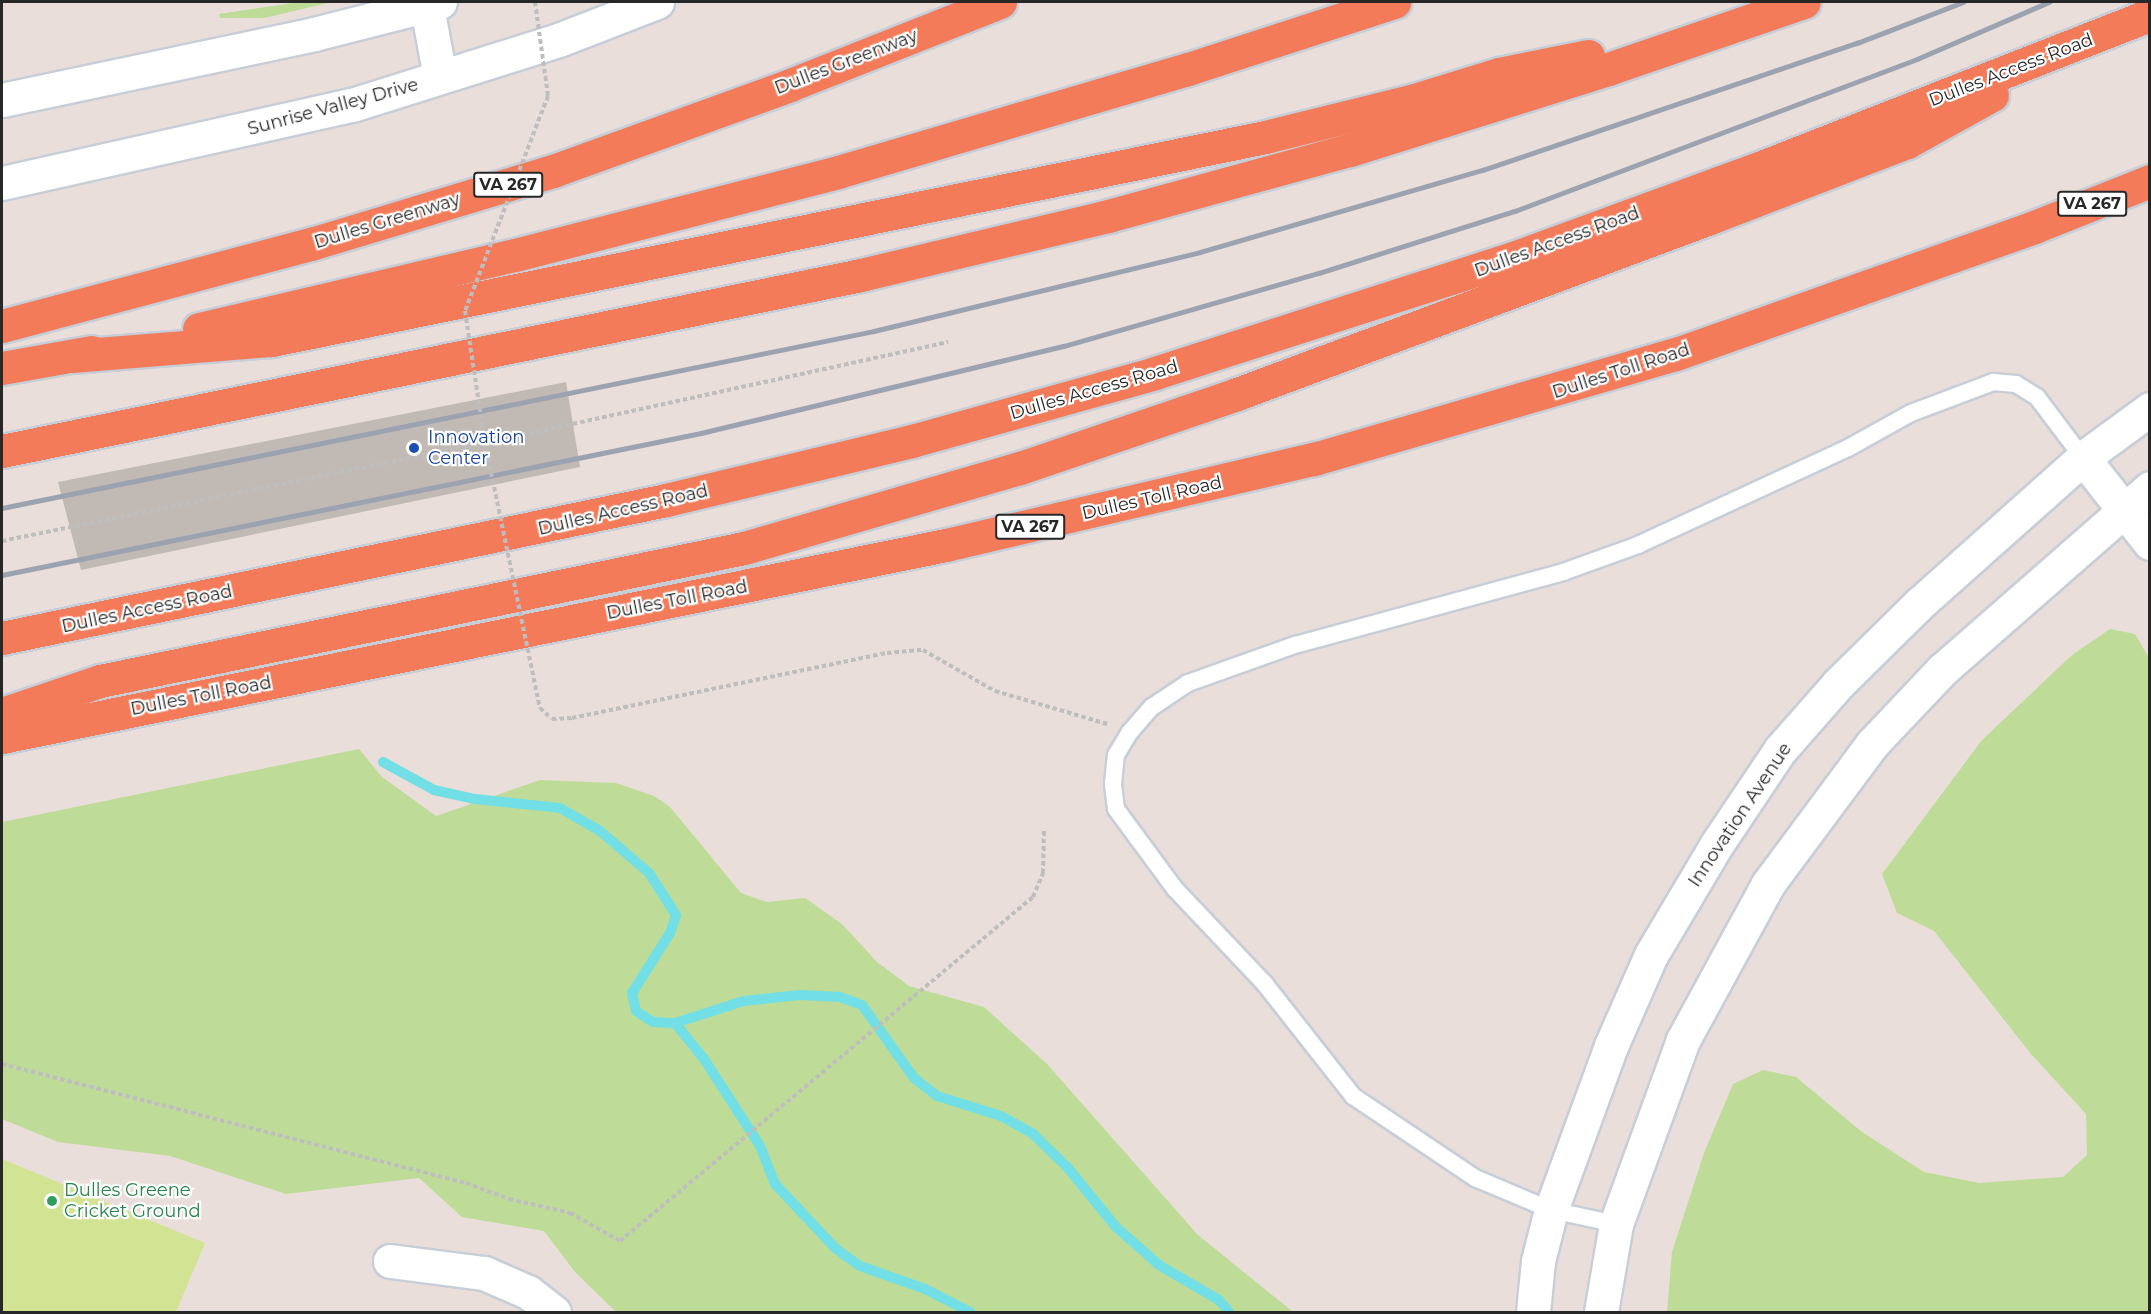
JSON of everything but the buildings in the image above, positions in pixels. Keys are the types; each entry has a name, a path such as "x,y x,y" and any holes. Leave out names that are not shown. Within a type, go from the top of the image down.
{"highway":[{"name":"Dulles Greenway","path":"2,326 311,244 553,171 790,85 1000,2"},
{"path":"2,368 72,356 493,260 838,172 1188,69 1394,2"},
{"path":"2,451 729,303 986,246 1350,150 1804,2"},
{"name":"Dulles Access Road","path":"2,638 558,525 1035,408 1281,336 1502,262 1754,170 2150,15"},
{"path":"72,356 272,340 1265,137 1411,101 1499,74 1739,25"},
{"path":"2,714 100,681 744,548 1020,468 1534,284 1907,142 2102,35"},
{"name":"VA 267","path":"2034,227 2150,181"},
{"path":"2034,227 2150,198"},
{"name":"Dulles Toll Road","path":"2,737 957,543 1314,459 1665,358 2034,227"}],"street":[{"name":"Sunrise Valley Drive","path":"2,183 237,133 352,105 561,39 657,2"},
{"path":"2,100 431,3 440,77"},
{"name":"Innovation Avenue","path":"1533,1312 1538,1261 1551,1210 1581,1119 1651,956 1717,844 1780,750 1838,684 1919,604 2083,458 2150,409"},
{"path":"2083,458 2150,543"},
{"path":"1601,1312 1616,1224 1683,1040 1775,874 1872,744 1942,670 2124,508 2150,488"},
{"path":"390,1261 484,1273 528,1293 554,1312"}],"lane":[{"path":"1616,1224 1551,1210 1475,1178 1353,1096 1264,983 1175,889 1116,809 1113,783 1116,755 1130,732 1152,707 1188,683 1295,645 1563,572 1638,545 1848,448 1911,413 1993,382 2016,384 2037,397 2083,458"}],"path":[{"path":"535,2 548,96 465,311 485,443 540,708 552,719 572,718 896,652 923,651 995,691 1130,732"},
{"path":"2,541 485,443 948,342"},
{"path":"2,1064 466,1183 509,1199 570,1213 620,1241 731,1146 1033,897 1043,873 1044,830"}],"green space":[{"path":"300,2 332,2 264,18 220,18 219,14"},
{"path":"2110,629 2135,634 2149,658 2149,1312 1667,1312 1672,1252 1704,1153 1733,1084 1763,1070 1796,1077 1862,1132 1924,1172 1979,1183 2063,1177 2087,1155 2086,1114 2031,1054 1934,931 1897,913 1882,874 1982,740 2072,655"},
{"path":"359,749 382,777 436,816 540,780 616,783 654,796 670,807 741,893 767,902 805,898 842,924 877,962 909,986 984,1007 1047,1064 1198,1235 1293,1312 616,1312 575,1272 544,1231 462,1217 419,1178 286,1194 170,1156 58,1142 2,1119 2,822"},
{"name":"Dulles Greene Cricket Ground","path":"2,1159 205,1243 176,1312 2,1312"}],"waterway":[{"path":"383,762 434,790 475,799 560,808 600,831 649,873 676,915 670,933 632,993 636,1011 653,1022 675,1023 744,1001 800,995 840,997 862,1005 914,1078 937,1096 1001,1116 1033,1134 1068,1168 1116,1227 1159,1265 1219,1300 1229,1312"},
{"path":"675,1023 704,1059 760,1146 775,1184 835,1248 860,1266 925,1289 970,1312"}],"railway":[{"path":"2,508 874,331 1200,252 1483,170 1857,43 1963,2"},
{"path":"2,575 701,433 1064,346 1319,273 1515,211 1917,59 2049,2"}],"place":[{"name":"Innovation Center","path":"414,448"},
{"name":"Dulles Greene Cricket Ground","path":"52,1201"}]}
